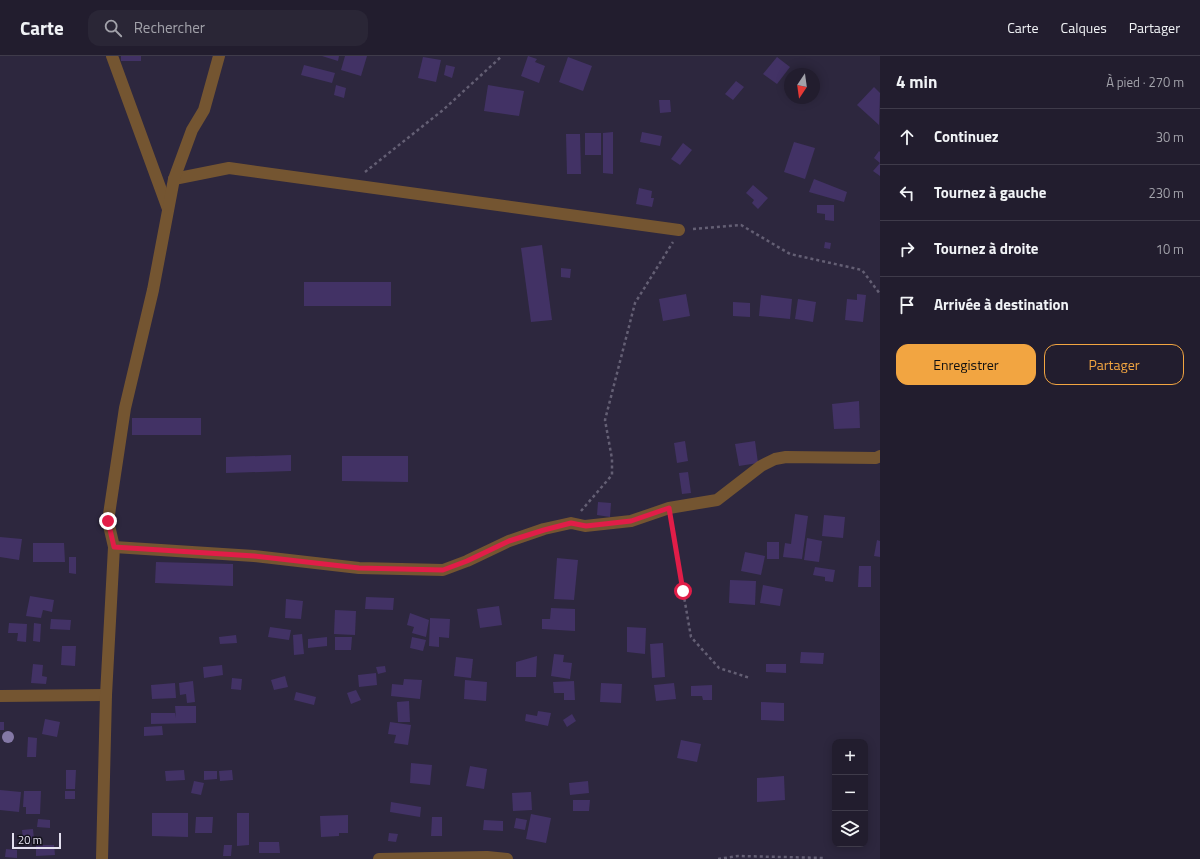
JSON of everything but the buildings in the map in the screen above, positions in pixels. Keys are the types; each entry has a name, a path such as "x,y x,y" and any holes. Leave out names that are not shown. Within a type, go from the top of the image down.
{"street":[{"path":"112,56 168,210"},
{"path":"102,859 106,695 114,547 108,521 125,408 153,290 174,179 192,130 204,110 218,56"},
{"path":"174,179 229,168 679,230"},
{"path":"114,547 254,556 359,568 443,570 467,561 509,541 571,523 586,526 631,521 669,508 718,500 761,466 775,459 792,457 876,458 880,456"},
{"path":"0,696 106,695"},
{"path":"379,859 487,857 507,859"}],"path":[{"path":"351,184 443,110 502,56"},
{"path":"571,523 612,475 612,459 605,420 635,303 679,230 741,224 790,254 862,270 880,294"},
{"path":"669,508 691,637 719,668 750,678"},
{"path":"718,859 738,856 825,858"}],"route":[{"path":"108,521 114,547 167,549 254,556 359,568 428,571 443,570 467,561 509,541 544,530 571,523 586,526 631,521 669,508 683,591"}]}
